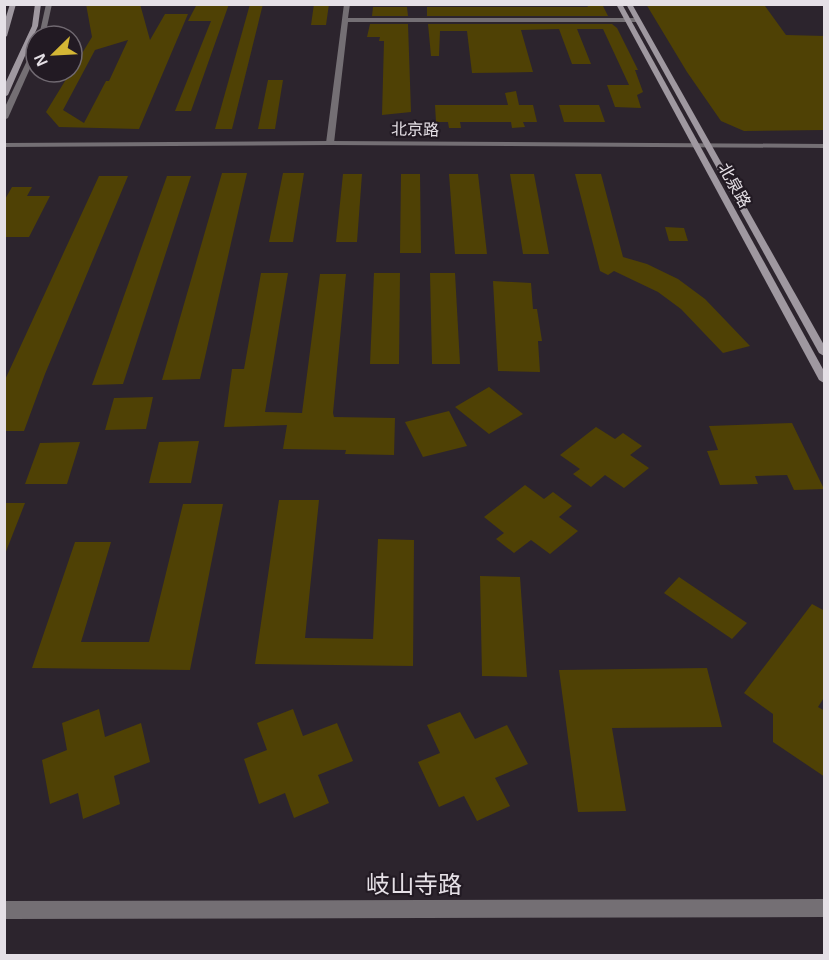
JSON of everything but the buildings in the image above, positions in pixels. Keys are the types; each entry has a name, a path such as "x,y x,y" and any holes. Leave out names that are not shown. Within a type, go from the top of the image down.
{"main road":[{"path":"4,36 13,4"},
{"path":"4,95 36,26 38,4"},
{"name":"北泉路","path":"619,4 632,20 711,150 825,353"},
{"name":"北泉路","path":"629,4 632,20 698,150 824,377"}],"street":[{"path":"45,24 49,4"},
{"path":"330,143 347,4"},
{"path":"345,20 632,20"},
{"path":"4,118 24,74"},
{"name":"北京路","path":"4,145 330,143 698,150"},
{"name":"北京路","path":"711,150 825,146"},
{"name":"北京路","path":"4,153 698,150 825,153"},
{"name":"岐山寺路","path":"4,910 825,908"}]}
